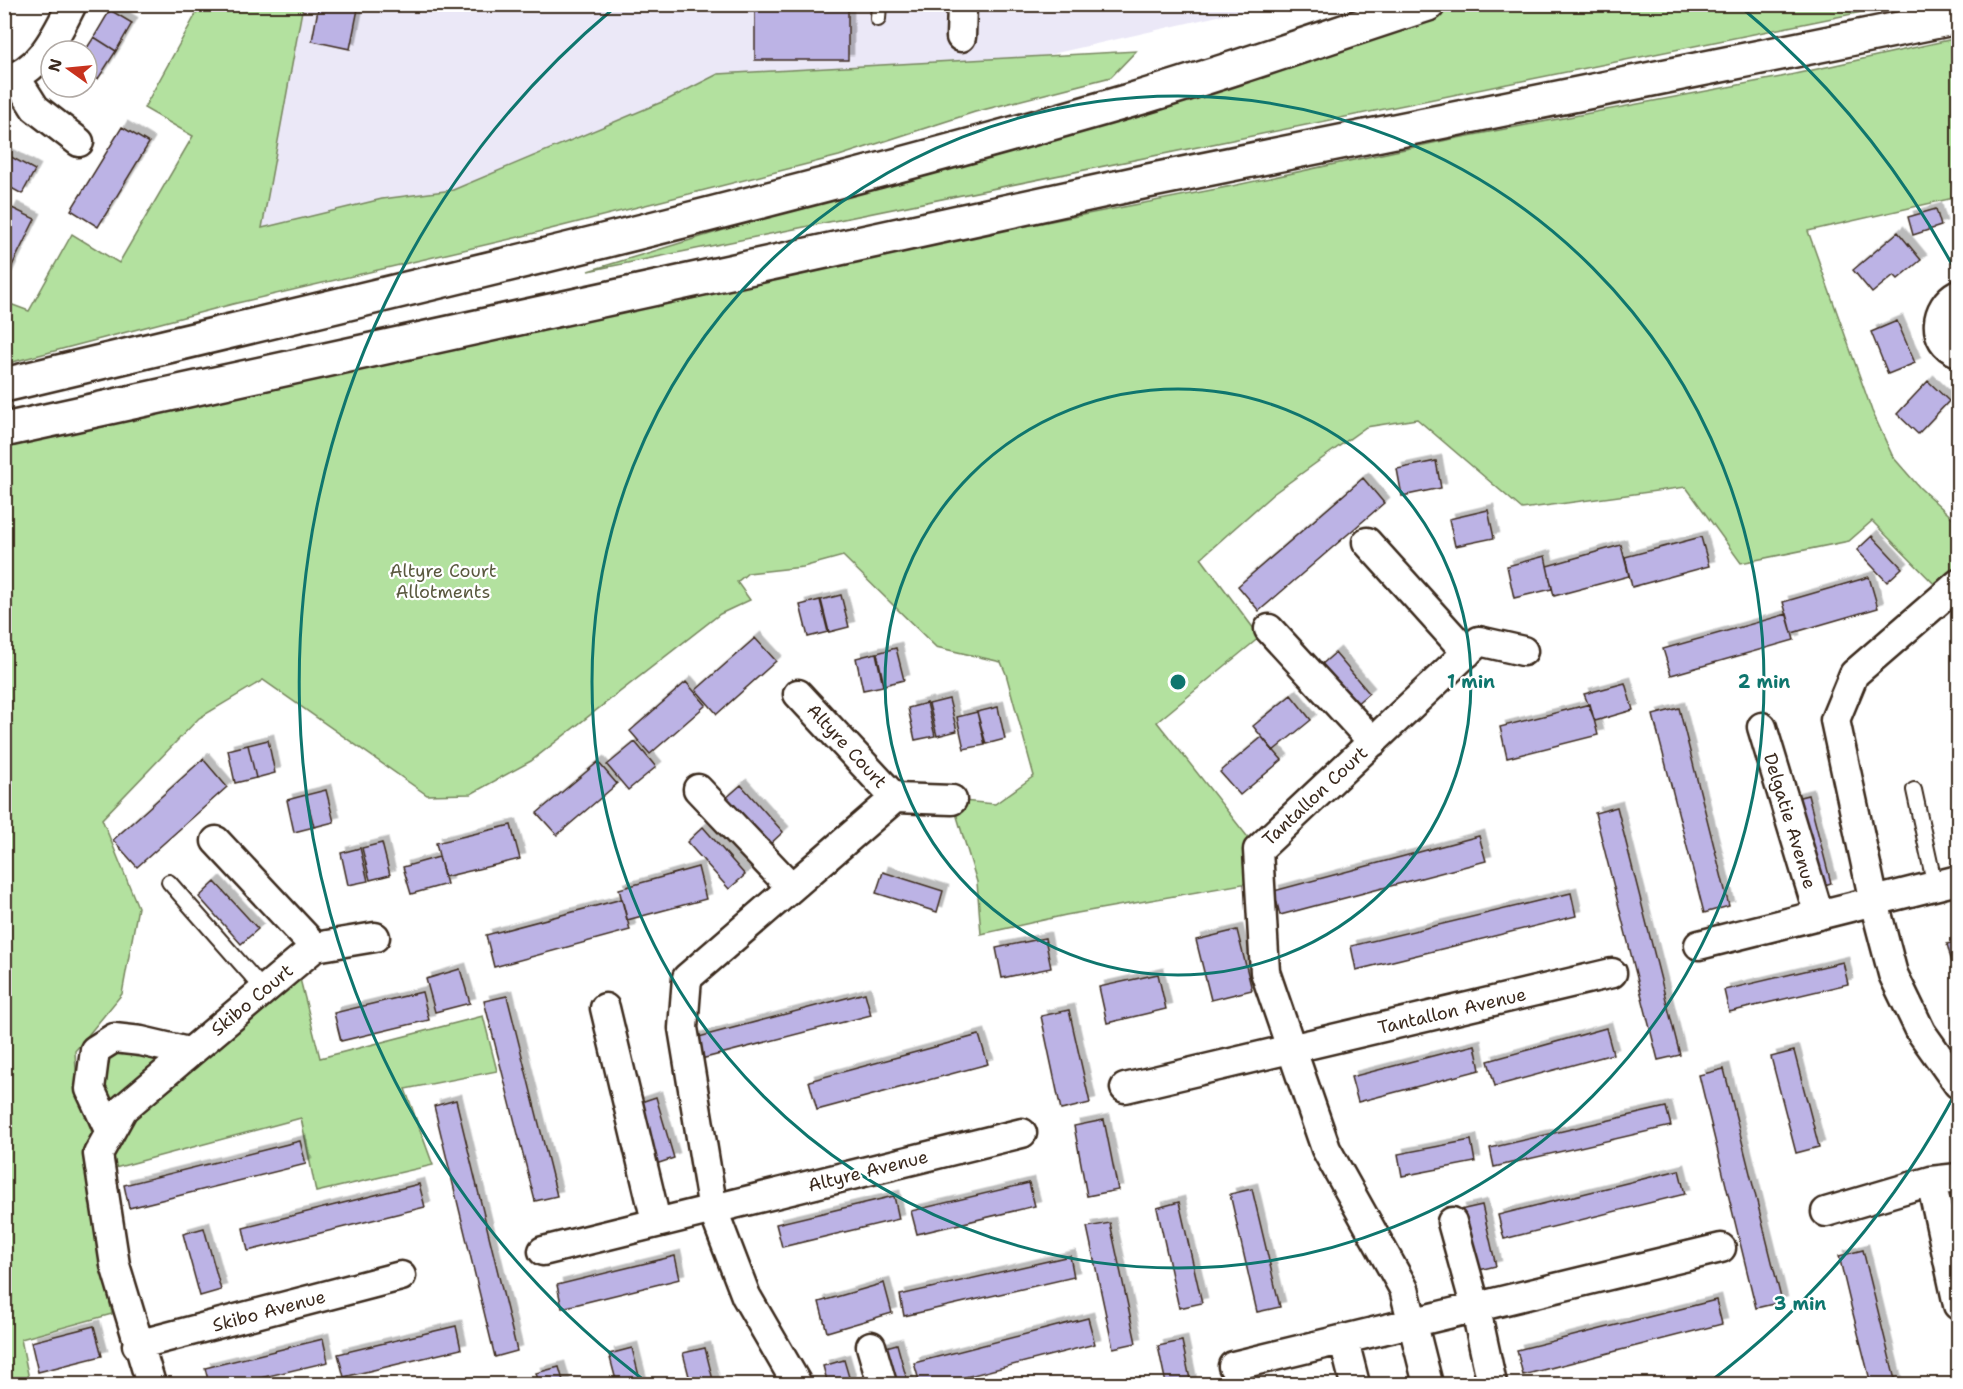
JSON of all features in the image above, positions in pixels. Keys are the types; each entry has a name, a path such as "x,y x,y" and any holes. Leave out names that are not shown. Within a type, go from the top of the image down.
{"highway":[{"path":"4,385 487,270 831,182 1134,99 1428,4"},
{"path":"4,430 1109,189 1959,17"}],"street":[{"path":"72,4 52,42 36,63 10,79 35,108 79,142"},
{"path":"962,4 962,37"},
{"path":"1959,294 1944,306 1938,325 1946,344 1959,352"},
{"path":"1367,542 1467,653"},
{"path":"1959,584 1854,674 1835,720 1874,902 1893,974 1921,1032 1959,1084"},
{"name":"Tantallon Court","path":"1269,629 1372,742"},
{"name":"Tantallon Court","path":"1292,1048 1265,972 1258,850 1479,641 1523,651"},
{"name":"Altyre Court","path":"798,694 895,798"},
{"name":"Delgatie Avenue","path":"1762,727 1819,915"},
{"path":"698,789 791,887"},
{"name":"Altyre Court","path":"713,1210 683,1028 687,978 895,798 952,800"},
{"path":"216,842 315,947 375,937"},
{"path":"1699,945 1947,883"},
{"name":"Skibo Court","path":"188,1052 315,947"},
{"name":"Tantallon Avenue","path":"1125,1088 1612,973"},
{"path":"605,1008 656,1221"},
{"path":"110,1132 90,1089 95,1050 114,1038 141,1041 188,1052"},
{"path":"1292,1048 1326,1149 1404,1289 1428,1384"},
{"path":"151,1384 137,1345 115,1265 98,1154 123,1109 188,1052"},
{"name":"Altyre Avenue","path":"543,1251 656,1221 713,1210 1022,1133"},
{"path":"1826,1212 1945,1180 1959,1305"},
{"path":"713,1210 747,1296 797,1384"},
{"path":"1452,1222 1475,1305 1492,1384"},
{"path":"1233,1366 1344,1341 1475,1305 1721,1248"},
{"name":"Skibo Avenue","path":"137,1345 401,1276"},
{"path":"1344,1341 1355,1384"},
{"path":"871,1346 882,1384"}],"lane":[{"path":"878,19 879,4"},
{"path":"1914,790 1947,883"},
{"path":"169,882 264,990"}],"shaded area":[{"path":"303,5 1266,5 1026,60 718,74 669,99 453,190 382,199 262,228"}],"green space":[{"path":"201,5 303,5 262,228 382,199 453,190 669,99 718,74 1136,51 1111,77 975,112 839,156 523,236 233,304 5,364 5,302 29,311 72,234 119,263 193,136 144,108"},
{"path":"1467,5 1896,5 588,271"},
{"name":"Altyre Court Allotments","path":"1958,38 1958,197 1808,231 1872,411 1893,457 1920,488 1958,523 1958,584 1945,595 1872,521 1849,541 1741,563 1686,487 1522,509 1417,419 1366,427 1273,494 1201,558 1260,637 1157,722 1258,850 1260,881 1066,915 981,934 977,882 952,800 995,804 1034,776 1006,674 1001,662 936,647 843,556 803,567 748,573 737,582 750,600 720,614 531,761 471,794 427,795 263,680 199,718 102,819 138,907 122,994 75,1051 77,1090 92,1133 84,1162 112,1314 21,1339 30,1384 5,1384 5,441 753,279 1232,186 1447,140 1781,77"},
{"path":"296,963 320,1058 483,1016 497,1071 405,1089 433,1165 316,1192 301,1118 100,1172 95,1050 188,1052"}],"building":[{"path":"319,4 359,4 350,49 312,41"},
{"path":"755,4 848,4 848,60 755,60"},
{"path":"110,10 132,23 116,51 94,37"},
{"path":"99,40 116,51 99,77"},
{"path":"122,127 149,143 98,227 71,210"},
{"path":"4,153 35,170 22,194 4,184"},
{"path":"12,208 35,219 4,282 4,223"},
{"path":"1936,209 1941,226 1913,235 1908,217"},
{"path":"1955,222 1958,222 1958,260 1955,260"},
{"path":"1898,232 1921,260 1898,279 1894,275 1872,293 1853,270"},
{"path":"1897,321 1915,363 1888,374 1871,332"},
{"path":"1928,381 1949,401 1918,434 1897,414"},
{"path":"1436,461 1441,488 1402,496 1397,469"},
{"path":"1363,478 1384,503 1259,611 1238,586"},
{"path":"1488,510 1494,538 1455,546 1449,519"},
{"path":"1872,536 1902,568 1887,582 1857,550"},
{"path":"1701,537 1709,566 1632,587 1625,557"},
{"path":"1621,545 1629,576 1554,596 1547,566"},
{"path":"1545,556 1552,589 1514,598 1507,566"},
{"path":"1869,577 1878,608 1792,633 1783,602"},
{"path":"841,595 849,627 829,632 821,600"},
{"path":"820,600 828,632 808,637 800,605"},
{"path":"1787,614 1794,640 1671,675 1663,649"},
{"path":"755,638 776,661 717,714 696,690"},
{"path":"896,648 904,680 884,685 877,653"},
{"path":"876,653 883,686 863,690 856,658"},
{"path":"1335,653 1369,693 1355,705 1321,665"},
{"path":"686,682 706,705 650,754 630,731"},
{"path":"1625,683 1633,710 1595,721 1584,694"},
{"path":"1291,695 1311,720 1273,751 1253,726"},
{"path":"949,699 957,731 937,736 929,704"},
{"path":"927,703 935,736 915,740 908,708"},
{"path":"1590,704 1598,735 1507,758 1500,727"},
{"path":"998,707 1005,739 986,744 977,712"},
{"path":"1679,708 1729,906 1704,913 1653,715"},
{"path":"977,712 985,745 964,749 957,717"},
{"path":"1262,737 1282,760 1240,795 1220,772"},
{"path":"268,740 275,773 256,778 248,745"},
{"path":"635,742 656,767 628,790 607,765"},
{"path":"248,745 256,778 235,783 228,750"},
{"path":"203,759 227,787 137,867 113,840"},
{"path":"598,762 617,784 557,835 537,813"},
{"path":"741,785 783,832 767,847 725,799"},
{"path":"326,790 334,822 314,827 306,795"},
{"path":"306,795 314,827 294,832 287,800"},
{"path":"1808,795 1831,883 1816,888 1792,799"},
{"path":"1617,807 1680,1055 1658,1060 1595,813"},
{"path":"511,825 520,859 444,877 436,843"},
{"path":"703,827 745,875 729,889 687,842"},
{"path":"1479,836 1486,861 1280,915 1274,891"},
{"path":"382,843 390,875 370,880 362,848"},
{"path":"360,848 368,881 348,885 341,853"},
{"path":"439,857 447,884 411,894 403,867"},
{"path":"698,867 706,899 627,920 619,889"},
{"path":"883,872 943,891 937,912 876,893"},
{"path":"215,882 258,929 241,944 199,897"},
{"path":"1571,893 1576,916 1356,970 1351,946"},
{"path":"622,899 630,930 494,967 486,935"},
{"path":"1237,930 1252,990 1211,1000 1196,940"},
{"path":"1045,938 1051,968 1002,978 996,948"},
{"path":"1958,941 1958,969 1954,970 1947,944"},
{"path":"1843,962 1848,984 1729,1012 1724,990"},
{"path":"460,969 470,1003 435,1012 426,979"},
{"path":"1158,974 1166,1009 1107,1023 1099,987"},
{"path":"422,992 429,1020 341,1041 334,1013"},
{"path":"865,993 871,1015 701,1059 695,1038"},
{"path":"507,996 557,1196 535,1201 484,1001"},
{"path":"1069,1010 1090,1103 1061,1110 1041,1016"},
{"path":"1606,1028 1613,1054 1495,1086 1488,1061"},
{"path":"979,1035 988,1064 817,1110 809,1081"},
{"path":"1475,1045 1480,1070 1358,1102 1351,1077"},
{"path":"1794,1051 1819,1147 1796,1153 1771,1057"},
{"path":"1724,1069 1782,1302 1756,1308 1699,1075"},
{"path":"656,1097 674,1158 653,1165 635,1104"},
{"path":"456,1100 517,1351 495,1357 434,1106"},
{"path":"1666,1107 1671,1126 1494,1167 1490,1148"},
{"path":"1104,1120 1118,1190 1087,1196 1074,1126"},
{"path":"1471,1140 1475,1162 1402,1176 1398,1154"},
{"path":"300,1141 306,1164 129,1208 124,1185"},
{"path":"1679,1170 1685,1194 1504,1239 1498,1215"},
{"path":"1029,1183 1035,1206 917,1234 911,1211"},
{"path":"419,1184 425,1207 248,1251 243,1228"},
{"path":"1252,1189 1280,1307 1257,1312 1230,1194"},
{"path":"894,1196 899,1219 782,1247 776,1224"},
{"path":"1179,1202 1202,1303 1179,1308 1157,1208"},
{"path":"1482,1205 1496,1266 1475,1271 1460,1210"},
{"path":"1110,1223 1136,1343 1113,1348 1087,1227"},
{"path":"204,1228 221,1290 200,1296 183,1234"},
{"path":"1863,1250 1896,1384 1871,1384 1850,1302 1839,1256"},
{"path":"675,1256 680,1279 562,1308 557,1285"},
{"path":"1070,1256 1074,1277 904,1316 900,1295"},
{"path":"884,1283 892,1313 827,1332 819,1302"},
{"path":"1716,1300 1722,1324 1523,1375 1517,1350"},
{"path":"1088,1318 1095,1344 938,1384 920,1384 914,1363"},
{"path":"94,1326 102,1356 38,1372 31,1342"},
{"path":"456,1326 461,1349 344,1377 338,1354"},
{"path":"323,1339 328,1362 235,1384 209,1384 205,1368"},
{"path":"1182,1341 1191,1384 1166,1384 1158,1346"},
{"path":"897,1344 908,1384 885,1384 875,1350"},
{"path":"632,1348 641,1384 617,1384 609,1354"},
{"path":"705,1348 714,1384 691,1384 683,1353"},
{"path":"844,1360 851,1384 828,1384 823,1366"},
{"path":"559,1367 564,1384 539,1384 536,1373"}]}
